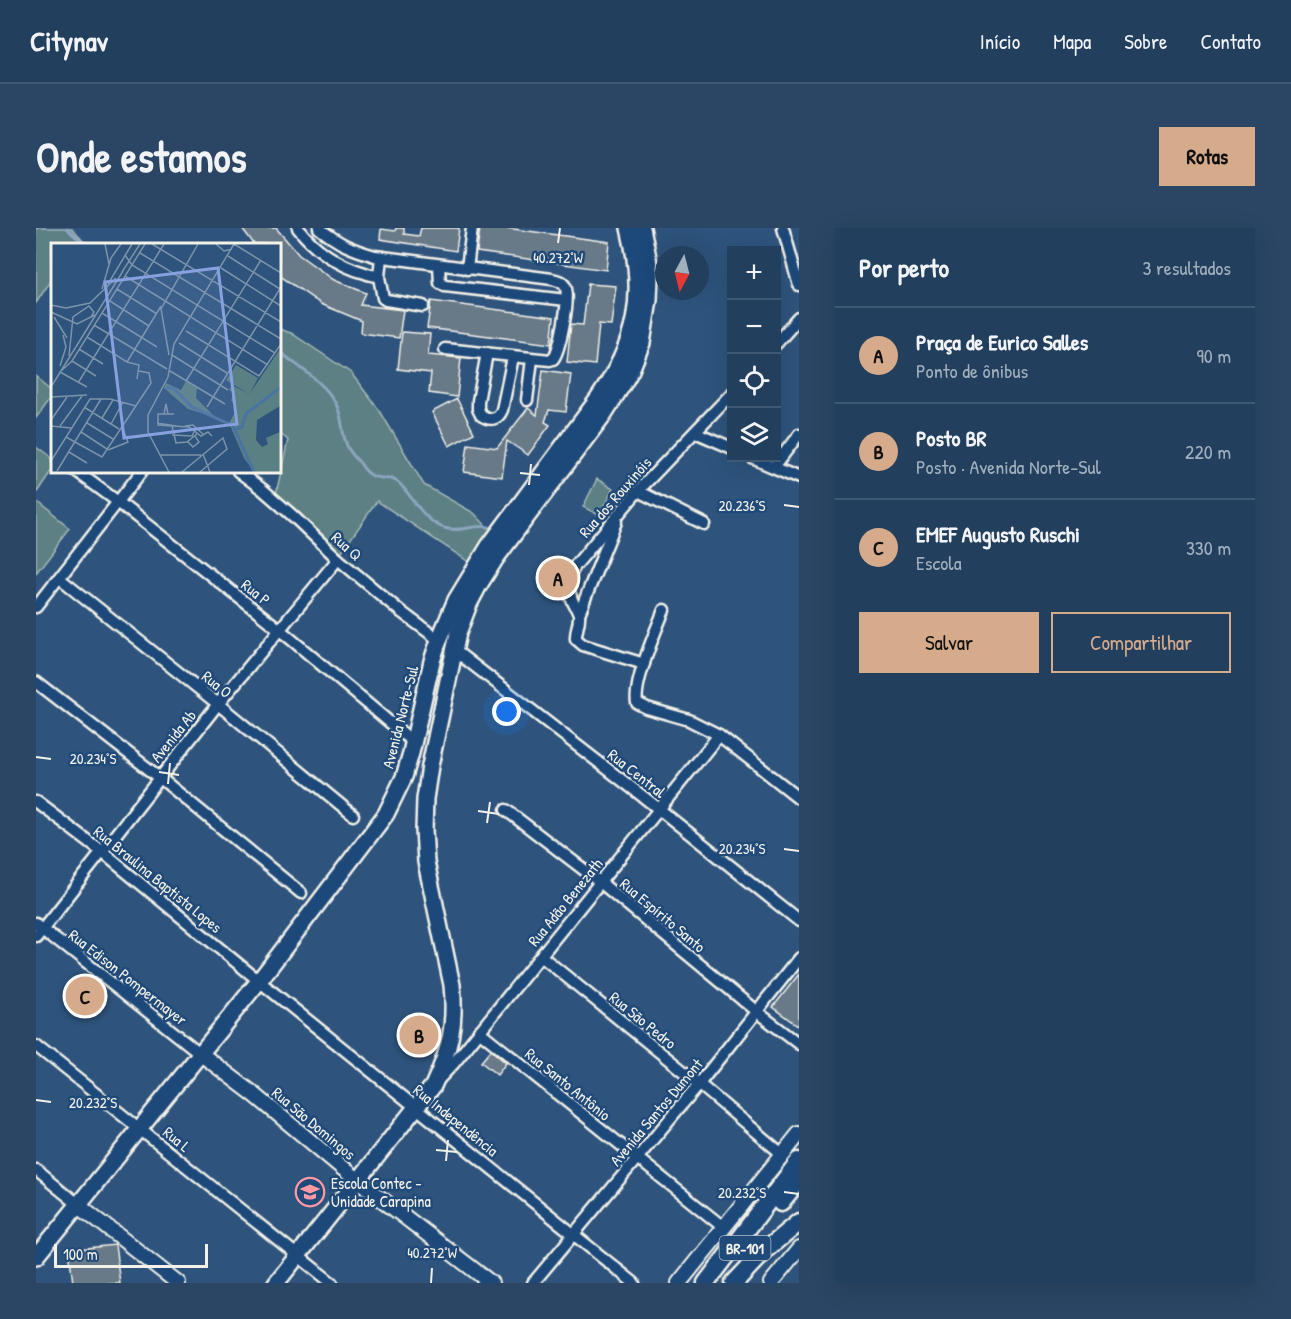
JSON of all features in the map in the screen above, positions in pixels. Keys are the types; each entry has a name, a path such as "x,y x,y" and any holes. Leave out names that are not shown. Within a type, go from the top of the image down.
{"main road":[{"name":"Avenida Norte-Sul","path":"36,1257 259,981 386,814 404,777 427,679 439,640 456,600 503,527 598,399 619,366 632,330 637,302 636,261 629,228"},
{"path":"276,1283 434,1086 450,1046 453,1015 452,985 426,862 424,816 430,766 454,650 463,618 478,585 511,537 604,414 631,370 642,343 650,300 650,275 642,228"},
{"path":"706,1283 799,1161"},
{"name":"BR-101","path":"717,1283 799,1181"},
{"name":"BR-101","path":"736,1281 765,1250 799,1222"}],"street":[{"path":"298,228 330,258 379,277"},
{"path":"319,228 335,241 354,250 381,257 557,280 565,285 566,300 555,358 532,359 445,349"},
{"path":"467,269 472,228"},
{"path":"783,228 799,285"},
{"path":"381,257 379,277 383,298 423,306"},
{"path":"440,266 440,283 445,286 566,300"},
{"path":"781,339 799,318"},
{"path":"487,353 478,405 481,415 489,419 498,417 502,410 513,357"},
{"path":"527,400 532,359"},
{"name":"Rua dos Rouxinóis","path":"644,664 583,645 576,639 579,614 568,587 571,573 638,491 727,398"},
{"path":"695,432 727,446"},
{"path":"774,467 799,434"},
{"path":"762,462 799,478"},
{"name":"Rua P","path":"77,472 279,629 413,742"},
{"path":"36,607 141,472"},
{"name":"Rua Q","path":"239,472 285,509 338,559 439,640"},
{"path":"638,491 704,524"},
{"path":"579,614 619,513"},
{"name":"Avenida Ab","path":"38,929 102,852 218,704 338,559"},
{"name":"Rua O","path":"60,578 353,815"},
{"path":"664,610 644,664 636,696 637,703 689,720 719,735 799,798"},
{"name":"Rua Central","path":"454,650 799,921"},
{"path":"36,682 159,777 301,893"},
{"name":"Rua Adão Benezath","path":"434,1086 719,735"},
{"name":"Rua Braulina Baptista Lopes","path":"36,802 102,852 259,981"},
{"name":"Rua Espírito Santo","path":"507,810 600,882 799,1044"},
{"name":"Rua Edison Pompermayer","path":"38,929 201,1054"},
{"name":"Rua São Pedro","path":"541,956 782,1154"},
{"name":"Avenida Santos Dumont","path":"533,1283 699,1084 799,958"},
{"name":"Rua Independência","path":"259,981 634,1283"},
{"name":"Rua Santo Antônio","path":"479,1031 723,1227"},
{"name":"Rua L","path":"36,1046 332,1283"},
{"name":"Rua São Domingos","path":"201,1054 491,1283"},
{"path":"679,1283 799,1134"},
{"path":"36,1170 178,1283"},
{"path":"771,1283 799,1249"}],"green space":[{"path":"36,228 72,228 86,243 51,243 51,280 36,303"},
{"path":"280,329 291,333 351,373 380,411 424,485 474,513 492,532 472,564 377,501 339,556 274,503 288,440 280,434"},
{"path":"36,376 51,388 51,397 36,418"},
{"path":"36,447 51,458 51,471 36,491"},
{"path":"597,479 613,489 599,515 583,507"},
{"path":"36,502 70,529 36,573"}],"building":[{"path":"242,228 276,228 299,255 334,280 366,293 361,305 403,310 399,338 361,333 362,321 321,304 280,276 280,243 253,243"},
{"path":"396,228 404,228 404,234 419,236 421,228 459,228 456,251 380,239 381,229 395,231"},
{"path":"480,228 506,228 609,242 606,270 477,252"},
{"path":"588,284 616,286 611,325 599,324 595,365 567,362 571,324 583,325"},
{"path":"431,301 554,317 551,344 427,328"},
{"path":"402,332 430,334 428,355 461,358 457,397 429,393 431,373 398,369"},
{"path":"543,370 571,374 566,412 549,410 545,422 550,425 528,455 507,441 502,477 464,472 468,444 497,448 528,408 537,415"},
{"path":"457,399 474,433 449,446 432,412"},
{"path":"799,974 799,1026 773,1007"},
{"path":"491,1050 506,1063 497,1075 481,1062"},
{"path":"115,1245 120,1283 73,1283 69,1250"}],"waterway":[{"path":"67,228 82,241 89,243"},
{"path":"280,352 318,382 331,396 340,414 347,447 367,472 376,477 396,481 424,515 437,525 456,530 489,527"}],"place":[{"name":"Praça de Eurico Salles","path":"558,578"},
{"name":"EMEF Augusto Ruschi","path":"85,996"},
{"name":"Posto BR","path":"419,1035"},
{"name":"Escola Contec - Unidade Carapina","path":"310,1192"}]}
